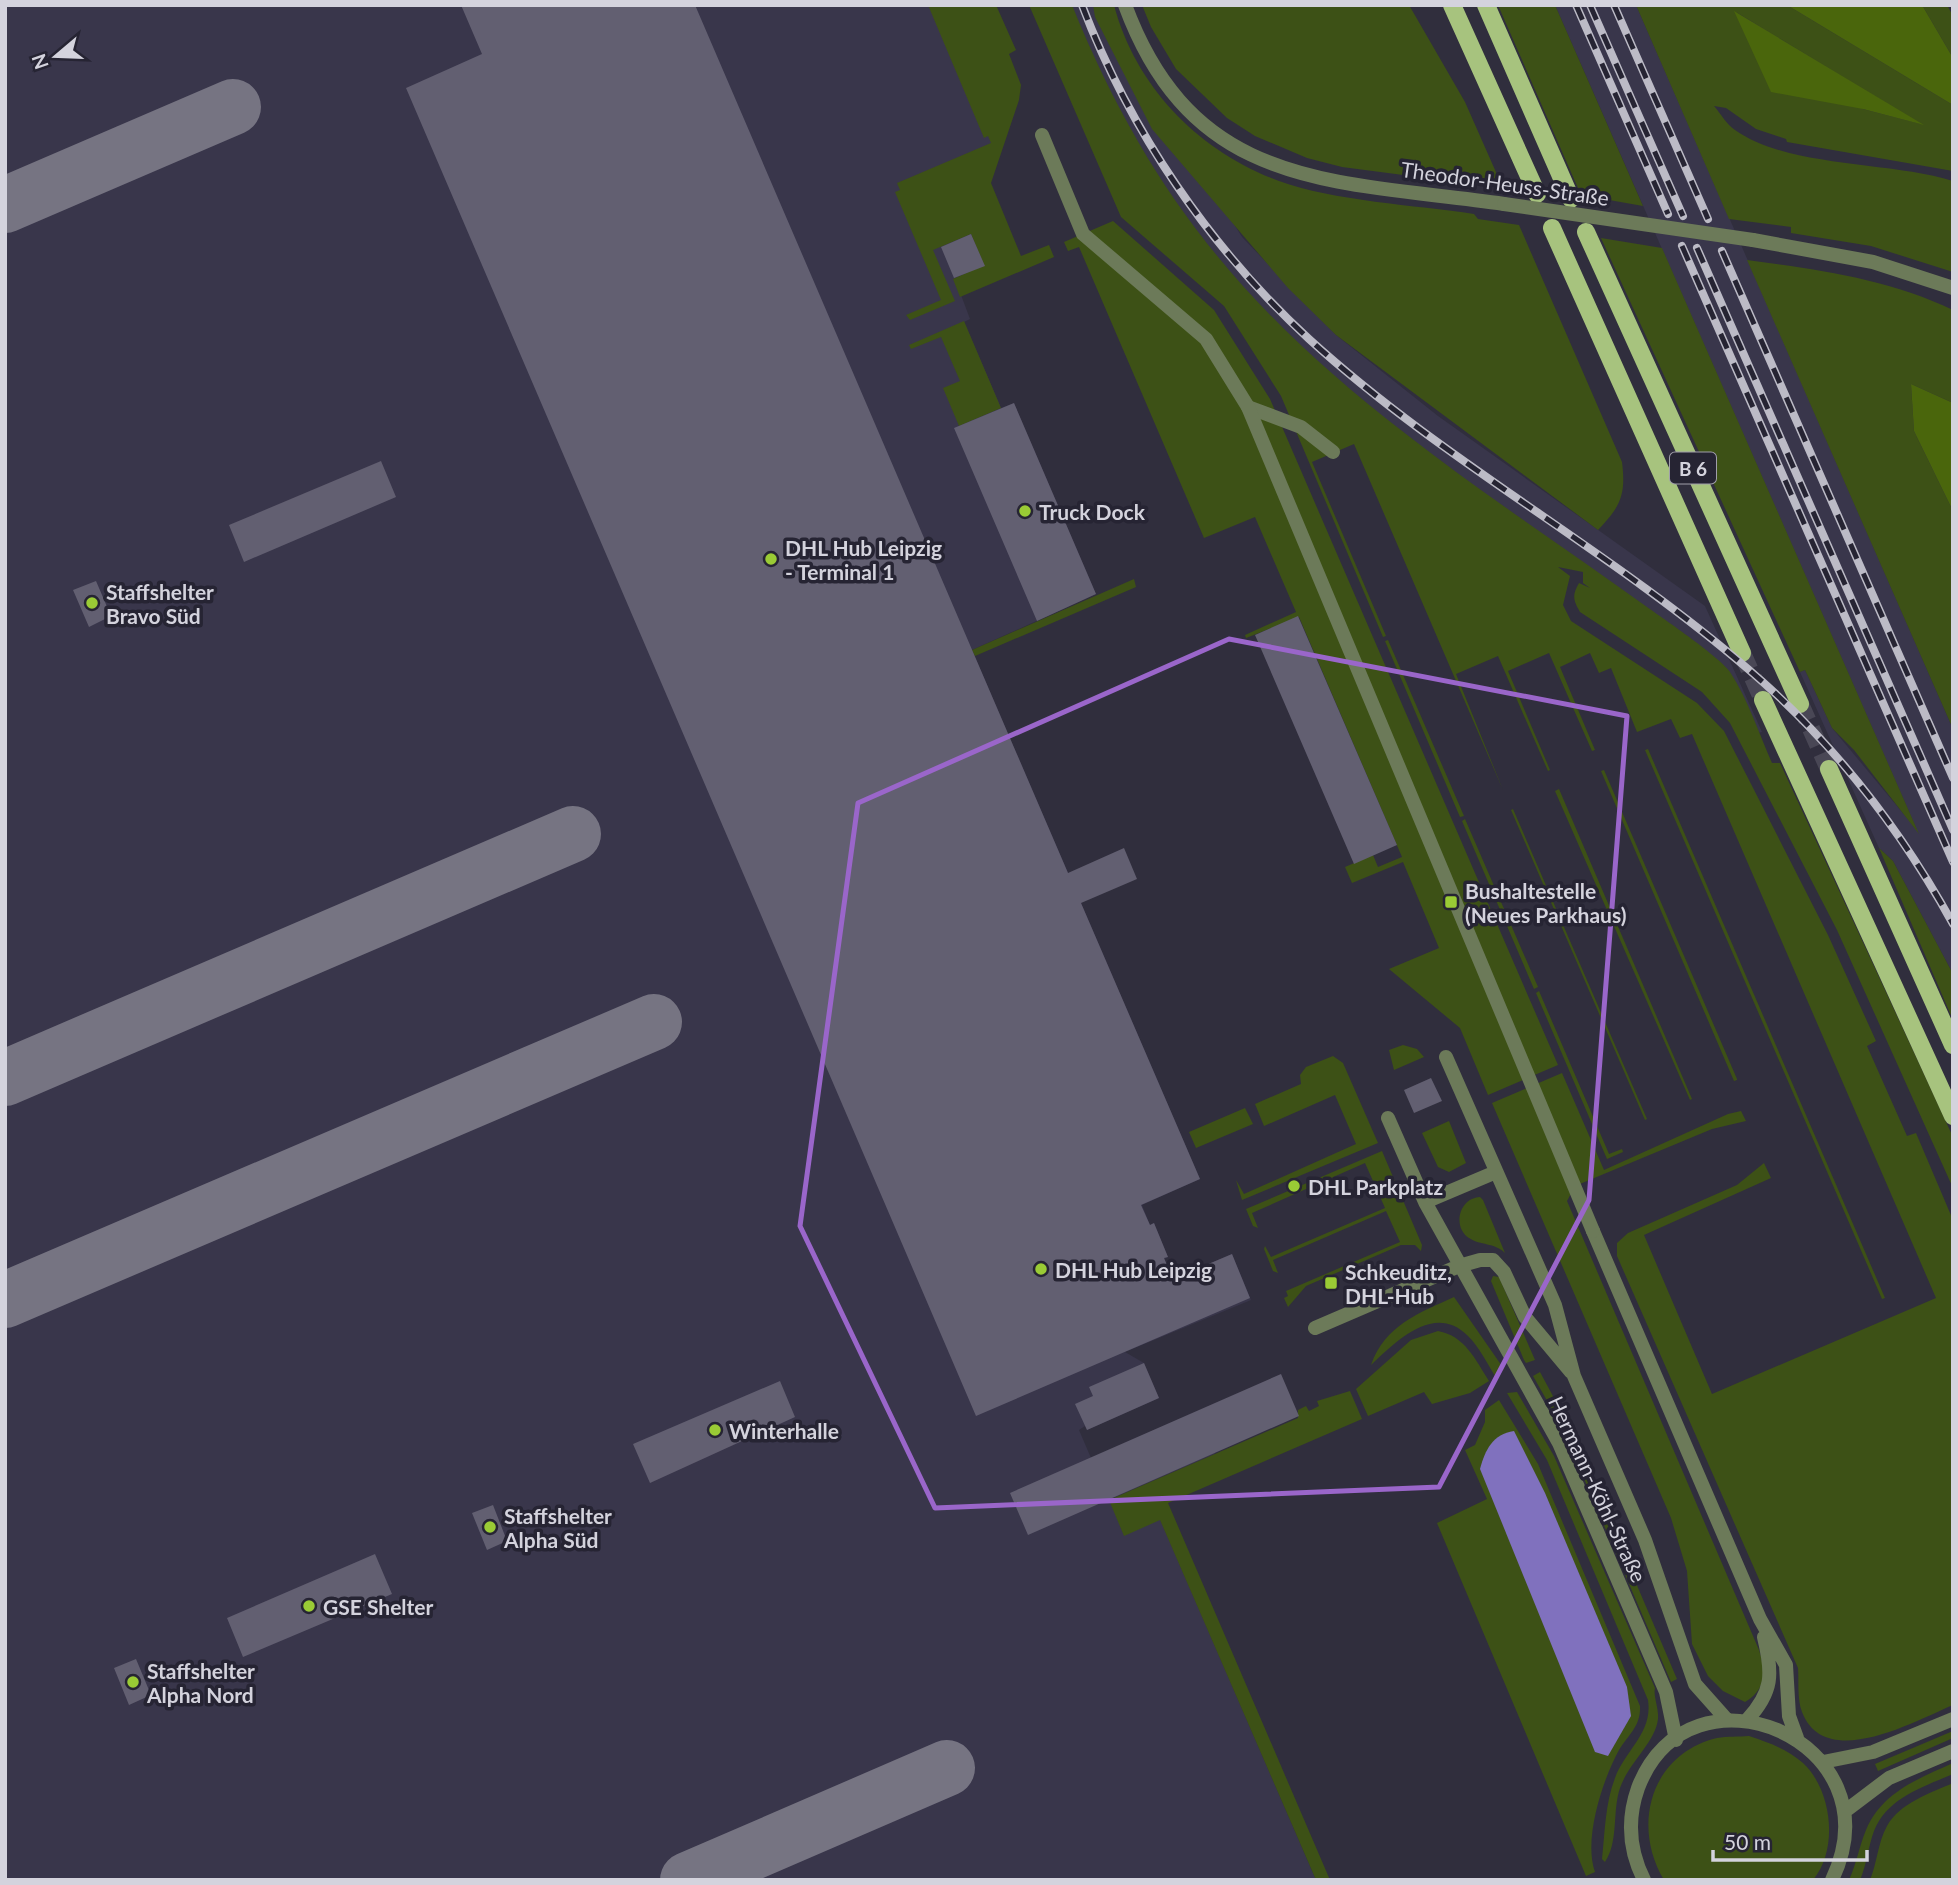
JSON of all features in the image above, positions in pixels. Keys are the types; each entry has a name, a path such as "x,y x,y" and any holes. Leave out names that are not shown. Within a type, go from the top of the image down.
{"main road":[{"path":"1451,5 1536,194"},
{"path":"1486,5 1571,199"},
{"name":"B 6","path":"1552,228 1742,653"},
{"name":"B 6","path":"1586,232 1800,704"},
{"path":"1763,700 1953,1116"},
{"path":"1829,769 1953,1045"}],"street":[{"name":"Theodor-Heuss-Straße","path":"1125,5 1139,42 1159,78 1186,111 1224,141 1265,163 1311,177 1753,240 1873,261 1953,288"},
{"path":"1042,135 1083,234 1206,339 1248,407 1593,1231 1760,1619 1786,1665 1788,1716 1797,1738"},
{"path":"1248,407 1301,427 1333,453"},
{"name":"Hermann-Köhl-Straße","path":"1446,1057 1555,1305 1574,1376 1645,1540 1695,1684 1727,1720"},
{"name":"Hermann-Köhl-Straße","path":"1388,1118 1425,1202 1559,1443 1666,1692 1676,1740"},
{"path":"1425,1202 1496,1172"},
{"name":"Hermann-Köhl-Straße","path":"1315,1328 1459,1266 1479,1260 1493,1260 1504,1272 1525,1317 1574,1376"},
{"path":"1747,1720 1760,1706 1771,1685 1768,1652 1760,1619"},
{"path":"1823,1762 1873,1752 1953,1719"},
{"path":"1644,1880 1633,1852 1630,1834 1634,1798 1650,1765 1676,1740 1692,1730 1727,1720 1765,1723 1797,1738 1823,1762 1836,1786 1844,1812 1843,1849 1832,1880"},
{"path":"1844,1812 1889,1778 1953,1751"}],"highlighted area":[{"path":"1229,639 1627,716 1589,1200 1439,1487 935,1508 800,1226 858,803"}],"shaded area":[{"path":"5,5 937,5 998,149 971,234 985,266 955,279 970,319 964,322 1001,408 1014,403 1096,594 972,650 1200,1179 1142,1205 1150,1225 1154,1223 1168,1257 1164,1259 1173,1279 1232,1254 1251,1300 1125,1352 1144,1363 1159,1398 1087,1430 1085,1426 1079,1430 1091,1458 1197,1412 1215,1454 1109,1500 1160,1519 1316,1880 5,1880"},
{"path":"1054,5 1096,5 1242,237 1336,335 1438,416 1705,606 1762,732 1758,733 1738,690 1704,660 1305,362 1114,153"},
{"path":"1555,5 1636,5 1953,729 1953,974 1893,861 1879,848 1800,672 1805,670 1832,728 1917,830"},
{"path":"1514,1431 1545,1493 1627,1687 1631,1716 1608,1756 1595,1752 1480,1469 1484,1455 1495,1439"}],"green space":[{"path":"928,5 996,5 1016,50 1009,54 1021,85 1019,100 991,183 1021,256 1049,245 1054,257 960,297 953,279 984,265 971,234 933,250 955,301 910,320 906,315 941,300 895,192 900,190 897,183 991,143 988,136 984,138"},
{"path":"1029,5 1072,5 1134,134 1169,191 1208,244 1250,294 1297,342 1435,457 1704,648 1725,666 1736,682 1772,763 1780,763 1953,1137 1953,1188 1837,930 1730,723 1702,692 1580,612 1574,594 1579,583 1590,588 1583,583 1583,572 1558,567 1570,576 1563,605 1571,621 1697,703 1724,731 1828,935 1876,1041 1867,1046 1907,1136 1916,1133 1953,1220 1953,1705 1872,1737 1850,1740 1830,1738 1814,1730 1800,1707 1798,1668 1617,1256 1617,1243 1628,1233 1737,1185 1764,1163 1771,1178 1644,1235 1712,1394 1936,1298 1692,734 1680,738 1671,719 1637,732 1611,668 1599,673 1590,653 1560,667 1595,750 1592,751 1549,653 1508,671 1550,770 1548,771 1498,656 1456,674 1503,790 1354,444 1312,462 1386,636 1383,637 1281,396 1224,306 1121,217"},
{"path":"1093,5 1114,5 1124,35 1138,63 1155,90 1175,113 1223,153 1250,169 1279,181 1324,193 1474,214 1478,219 1519,225 1622,462 1623,483 1620,499 1617,507 1598,530 1336,335 1288,288 1152,129 1095,17"},
{"path":"1142,5 1409,5 1465,102 1503,188 1342,167 1307,158 1255,136 1227,118 1176,69 1151,27"},
{"path":"1498,5 1555,5 1643,206 1581,195"},
{"path":"1636,5 1787,5 1953,105 1953,171 1787,142 1786,139 1756,129 1726,108 1714,106 1735,130 1757,142 1783,151 1953,181 1953,272 1871,246 1791,233 1791,227 1729,219","holes":["1736,12 1921,124 1863,109"]},
{"path":"1787,5 1922,5 1953,58 1953,105"},
{"path":"1922,5 1947,5 1953,16 1953,58"},
{"path":"1734,11 1924,125 1863,109 1771,92"},
{"path":"1113,221 1214,310 1270,399 1558,1065 1488,1095 1460,1028 1389,969 1439,948 1403,862 1352,883 1345,867 1373,855 1378,867 1402,857 1299,617 1246,638 1245,635 1296,612 1255,517 1204,538 1079,247 1068,251 1064,242"},
{"path":"1601,238 1662,248 1919,834 1854,750 1832,728 1805,670 1800,672"},
{"path":"1747,260 1878,283 1929,299 1953,310 1953,403 1911,384 1914,431 1953,511 1953,729"},
{"path":"964,321 1001,408 959,426 943,388 960,381 941,337 911,349 909,345"},
{"path":"1911,384 1953,403 1953,511 1914,431"},
{"path":"1134,579 1136,587 975,656 972,650"},
{"path":"1388,640 1464,816 1460,817 1385,641"},
{"path":"1648,749 1885,1298 1882,1299 1645,750"},
{"path":"1604,770 1737,1080 1734,1081 1601,771"},
{"path":"1559,789 1692,1099 1690,1100 1555,791"},
{"path":"1513,809 1647,1119 1645,1120 1511,810"},
{"path":"1465,819 1538,987 1534,989 1462,821"},
{"path":"1879,848 1893,861 1953,974 1953,1020"},
{"path":"1539,991 1609,1154 1622,1149 1623,1152 1607,1159 1536,993"},
{"path":"1403,1045 1417,1049 1424,1057 1394,1070 1389,1050"},
{"path":"1333,1056 1343,1063 1378,1143 1242,1200 1236,1180 1244,1194 1356,1144 1335,1095 1264,1126 1255,1104 1301,1084 1300,1075 1306,1067"},
{"path":"1562,1073 1604,1170 1728,1114 1741,1111 1746,1121 1712,1129 1575,1186 1567,1201 1759,1650 1763,1665 1761,1686 1745,1702 1723,1691 1708,1676 1692,1644 1687,1571 1671,1518 1492,1103"},
{"path":"1245,1108 1253,1124 1196,1148 1189,1132"},
{"path":"1449,1121 1466,1163 1449,1172 1438,1167 1422,1133"},
{"path":"1382,1151 1422,1245 1421,1251 1415,1245 1401,1245 1306,1286 1288,1307 1284,1298 1288,1296 1286,1291 1400,1242 1386,1211 1273,1260 1278,1273 1273,1271 1265,1246 1271,1257 1385,1208 1365,1163 1252,1213 1258,1228 1253,1226 1246,1209"},
{"path":"1480,1197 1505,1253 1469,1238 1461,1227 1459,1220 1463,1208 1467,1202"},
{"path":"1493,1276 1499,1277 1535,1360 1526,1363 1524,1360 1491,1281"},
{"path":"1454,1297 1504,1369 1495,1376 1468,1336 1455,1327 1442,1323 1416,1329 1371,1365 1377,1351 1394,1330 1416,1315"},
{"path":"1438,1331 1462,1343 1489,1381 1470,1393 1432,1404 1424,1392 1368,1416 1356,1389 1411,1340"},
{"path":"1540,1372 1568,1424 1677,1679 1671,1682 1562,1427 1533,1376"},
{"path":"1350,1391 1362,1419 1168,1503 1330,1880 1316,1880 1160,1520 1124,1536 1109,1500 1298,1418 1298,1410 1306,1406 1309,1411 1319,1406 1317,1401"},
{"path":"1517,1392 1554,1456 1655,1688 1658,1715 1656,1728 1620,1788 1614,1836 1605,1862 1602,1859 1609,1798 1619,1768 1646,1722 1648,1700 1547,1460 1507,1393"},
{"path":"1499,1400 1538,1464 1640,1706 1636,1724 1619,1750 1601,1793 1591,1843 1595,1872 1586,1876 1437,1523 1487,1499 1465,1450 1475,1445 1485,1422 1485,1410"},
{"path":"1953,1731 1953,1738 1878,1771 1875,1764"},
{"path":"1749,1736 1797,1758 1813,1775 1826,1804 1829,1820 1829,1836 1821,1867 1813,1880 1664,1880 1654,1859 1649,1837 1653,1794 1663,1775 1676,1759 1694,1746 1717,1738"},
{"path":"1953,1763 1953,1774 1907,1795 1888,1810 1874,1831 1860,1880 1849,1880 1866,1830 1881,1806 1902,1788"},
{"path":"1953,1783 1953,1880 1870,1880 1882,1839 1893,1818 1916,1800"}],"building":[{"name":"DHL Hub Leipzig - Terminal 1","path":"461,5 695,5 1068,873 1124,848 1137,879 1081,903 1200,1179 1141,1205 1150,1225 1154,1223 1168,1257 1164,1258 1173,1279 1232,1254 1250,1298 976,1416 406,88 482,54"},
{"path":"971,234 985,266 954,278 941,247"},
{"name":"Truck Dock","path":"1014,403 1096,594 1037,621 954,428"},
{"path":"381,461 396,497 244,562 229,525"},
{"name":"Staffshelter Bravo Süd","path":"96,581 111,616 89,627 73,590"},
{"path":"1298,616 1397,845 1354,864 1255,635"},
{"path":"1431,1078 1442,1101 1414,1113 1404,1090"},
{"path":"1144,1363 1159,1398 1087,1430 1075,1404 1093,1396 1089,1387"},
{"path":"1281,1374 1299,1416 1028,1535 1010,1493"},
{"name":"Winterhalle","path":"780,1381 795,1417 650,1483 633,1444"},
{"name":"Staffshelter Alpha Süd","path":"493,1505 507,1541 487,1550 472,1513"},
{"name":"GSE Shelter","path":"375,1554 392,1594 243,1657 227,1618"},
{"name":"Staffshelter Alpha Nord","path":"136,1659 151,1695 129,1705 114,1668"}],"taxiway":[{"path":"5,205 233,107"},
{"path":"5,1078 573,834"},
{"path":"5,1300 654,1022"},
{"path":"688,1880 947,1768"}],"tunnel":[{"path":"1742,653 1763,700"},
{"path":"1800,704 1829,769"}],"railway":[{"path":"1082,5 1124,98 1176,185 1206,227 1273,304 1361,384 1415,426 1640,584 1695,625 1778,696 1808,725 1862,787 1910,854 1953,924"},
{"path":"1576,5 1668,214"},
{"path":"1590,5 1683,216"},
{"path":"1614,5 1708,219"},
{"path":"1682,246 1953,862"},
{"path":"1697,248 1953,830"},
{"path":"1722,251 1953,778"}],"place":[{"name":"Truck Dock","path":"1025,511"},
{"name":"DHL Hub Leipzig - Terminal 1","path":"771,559"},
{"name":"Staffshelter Bravo Süd","path":"92,603"},
{"name":"Bushaltestelle (Neues Parkhaus)","path":"1451,902"},
{"name":"DHL Parkplatz","path":"1294,1186"},
{"name":"DHL Hub Leipzig","path":"1041,1269"},
{"name":"Schkeuditz, DHL-Hub","path":"1331,1283"},
{"name":"Winterhalle","path":"715,1430"},
{"name":"Staffshelter Alpha Süd","path":"490,1527"},
{"name":"GSE Shelter","path":"309,1606"},
{"name":"Staffshelter Alpha Nord","path":"133,1682"}]}
